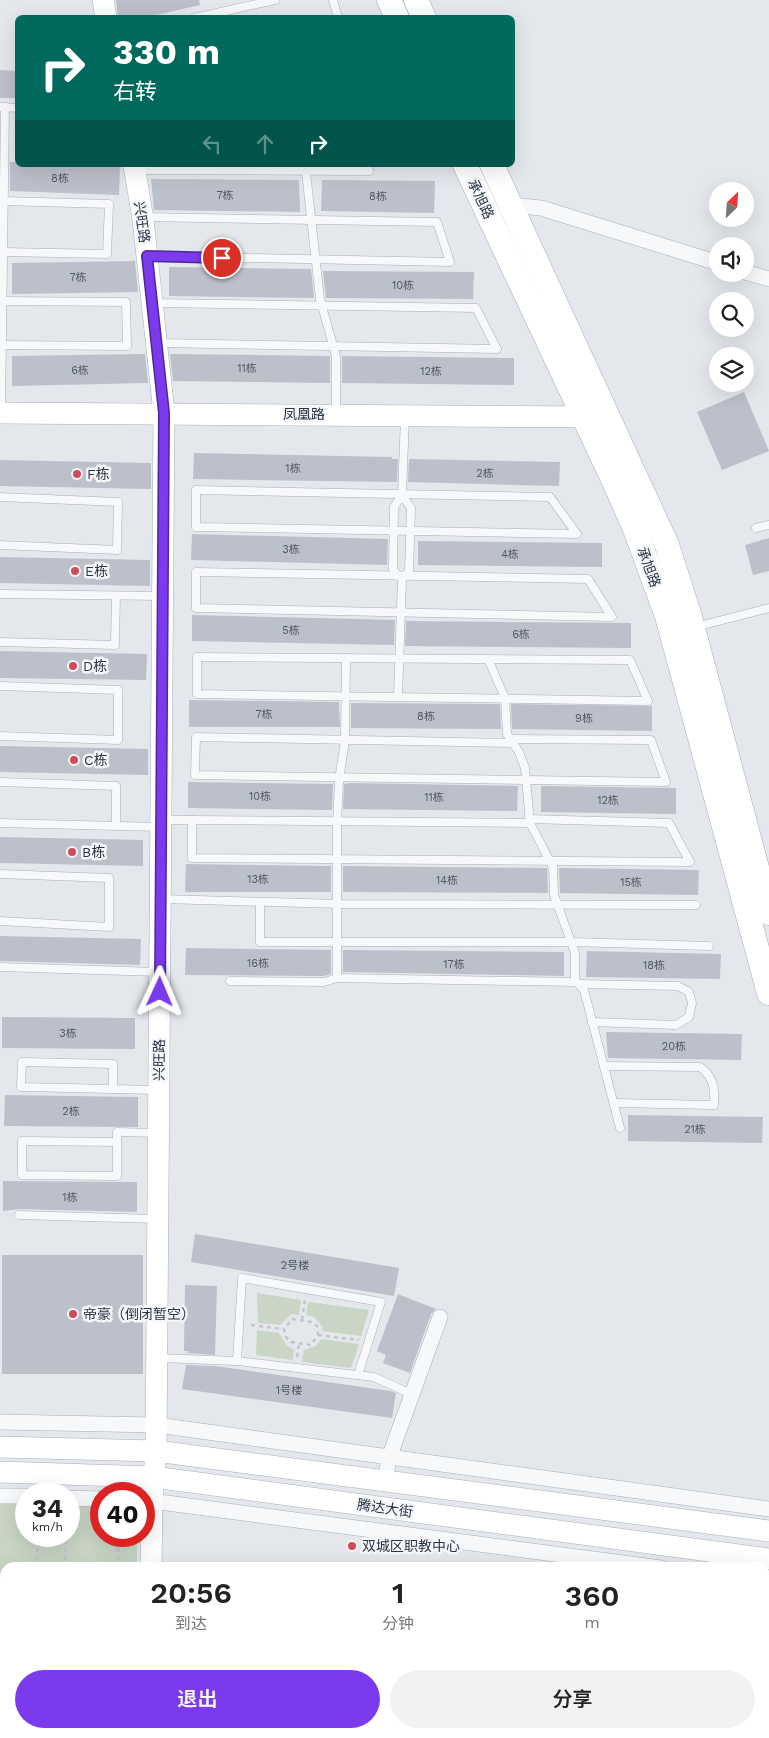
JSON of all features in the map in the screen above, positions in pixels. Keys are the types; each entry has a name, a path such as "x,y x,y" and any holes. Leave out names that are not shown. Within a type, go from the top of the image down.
{"main road":[{"path":"389,0 396,15"},
{"path":"416,0 423,15"},
{"name":"承旭路","path":"467,167 635,530 667,616 769,993"},
{"name":"承旭路","path":"493,167 667,545 693,627 767,900"}],"street":[{"path":"103,0 106,15"},
{"name":"兴旺路","path":"134,167 147,256 164,413 157,1425 152,1482"},
{"path":"511,205 541,208 709,260"},
{"path":"754,275 769,279"},
{"name":"凤凰路","path":"0,413 608,417"},
{"path":"385,1481 389,1458 440,1317"},
{"path":"0,1422 157,1425 769,1510"},
{"name":"腾达大街","path":"0,1447 156,1451 769,1532"},
{"name":"腾达大街","path":"0,1472 153,1477 769,1559"},
{"path":"0,1496 15,1496"},
{"path":"155,1501 617,1562"},
{"name":"兴旺路","path":"150,1547 151,1562"}],"lane":[{"path":"231,14 275,0"},
{"path":"333,0 337,15"},
{"path":"0,413 3,252 2,107 15,108"},
{"path":"134,167 306,172 369,171 367,167"},
{"path":"306,172 310,220 322,305 336,356 336,414"},
{"path":"2,206 109,204 107,254 3,252"},
{"path":"142,217 437,222 450,262 147,256"},
{"path":"1,301 126,302 127,346 1,345"},
{"path":"152,303 476,308 497,349 157,343"},
{"path":"398,697 401,576 393,569 393,532 394,507 402,494 405,415"},
{"path":"196,490 402,494 550,497 578,534 196,528 196,490"},
{"path":"401,576 409,571 411,508 402,494"},
{"path":"0,497 118,502 117,550 0,545"},
{"path":"756,528 769,525"},
{"path":"196,572 401,576 588,579 612,617 196,608 196,572"},
{"path":"0,594 163,596"},
{"path":"0,642 115,645 116,596"},
{"path":"693,627 769,608"},
{"path":"197,657 400,658 630,660 648,702 197,694 197,657"},
{"path":"337,978 339,777 345,740 346,658"},
{"path":"488,659 505,698 507,734 519,752 526,779 530,822 553,867 554,895 575,953 578,983 584,990 620,1128"},
{"path":"0,686 118,690 118,740 0,736"},
{"path":"196,737 345,740 512,740 651,740 666,782 195,776 196,737"},
{"path":"0,782 116,786 116,826"},
{"path":"0,823 116,826 192,820 670,824 690,862 192,858 192,820"},
{"path":"0,874 109,878 109,927 0,921"},
{"path":"161,899 338,904 696,905"},
{"path":"260,902 260,942 571,942 709,946"},
{"path":"0,967 160,972"},
{"path":"230,981 324,982 337,978 678,986 689,992 692,1002 689,1017 676,1025 592,1022"},
{"path":"113,1089 113,1064 22,1062 21,1087 113,1089 159,1090"},
{"path":"604,1066 700,1067 709,1074 715,1090 714,1105 614,1103"},
{"path":"117,1142 22,1141 22,1175 117,1176 117,1142 117,1132 159,1133"},
{"path":"19,1215 158,1219"},
{"path":"237,1361 242,1278 381,1302 358,1375"},
{"path":"157,1358 237,1361 374,1377 411,1394"}],"path":[{"path":"302,1320 307,1290"},
{"path":"292,1319 302,1320 317,1326 318,1335 311,1345 291,1342 286,1337 284,1329 292,1319"},
{"path":"239,1324 284,1329"},
{"path":"318,1335 369,1341"},
{"path":"36,1562 37,1547"},
{"path":"65,1562 66,1547"},
{"path":"118,1562 119,1547"}],"green space":[{"path":"257,1293 301,1300 299,1315 291,1314 280,1325 258,1323"},
{"path":"308,1302 369,1310 361,1336 322,1331 323,1327 314,1317 306,1315"},
{"path":"257,1330 279,1333 287,1346 294,1349 293,1360 256,1355"},
{"path":"321,1339 359,1344 351,1368 302,1362 304,1350 316,1346"},
{"path":"0,1502 15,1503 15,1547 80,1547 80,1504 90,1505 90,1547 137,1547 137,1562 0,1562"}],"building":[{"path":"116,0 199,0 200,5 156,15 118,15"},
{"path":"0,70 15,71 15,98 0,98"},
{"path":"10,162 15,162 15,167 120,167 119,195 10,191"},
{"path":"151,179 299,180 300,212 154,210"},
{"path":"322,180 435,181 434,213 321,211"},
{"path":"135,261 138,292 12,294 12,263"},
{"path":"169,267 311,269 314,298 169,296"},
{"path":"323,271 474,272 473,299 326,298"},
{"path":"145,354 148,383 12,386 12,356"},
{"path":"170,354 330,356 330,383 173,381"},
{"path":"342,356 514,358 514,385 342,383"},
{"path":"744,392 769,451 722,470 697,412"},
{"path":"194,453 392,457 392,459 398,459 397,482 193,479"},
{"path":"409,459 560,462 559,486 408,482"},
{"name":"F栋","path":"0,460 151,463 151,489 0,486"},
{"path":"192,534 388,539 387,565 191,560"},
{"path":"769,538 769,571 753,575 745,545"},
{"path":"418,541 602,543 602,567 418,565"},
{"name":"E栋","path":"0,557 150,560 150,586 0,583"},
{"path":"192,615 395,620 394,645 192,641"},
{"path":"406,621 631,623 631,648 405,646"},
{"name":"D栋","path":"0,651 147,654 146,680 0,678"},
{"path":"189,700 339,702 340,727 189,727"},
{"path":"351,703 500,704 501,729 351,728"},
{"path":"511,704 652,706 652,731 512,729"},
{"name":"C栋","path":"0,746 148,749 148,775 0,772"},
{"path":"188,782 333,784 332,810 188,808"},
{"path":"344,784 518,786 517,811 343,809"},
{"path":"541,786 676,788 676,814 541,812"},
{"name":"B栋","path":"0,837 143,840 143,866 0,863"},
{"path":"186,864 331,866 331,892 185,892"},
{"path":"343,866 547,868 548,893 343,892"},
{"path":"559,868 699,870 698,895 560,893"},
{"path":"0,936 141,939 140,965 0,961"},
{"path":"186,948 331,950 331,974 323,976 185,975"},
{"path":"343,950 564,952 564,976 343,972"},
{"path":"587,951 721,954 720,979 586,977"},
{"path":"2,1017 135,1018 135,1049 2,1048"},
{"path":"606,1032 742,1034 741,1060 608,1058"},
{"path":"5,1095 138,1097 138,1127 4,1126"},
{"path":"628,1115 763,1117 762,1143 628,1141"},
{"path":"3,1181 137,1182 137,1212 19,1209 3,1211"},
{"path":"195,1234 399,1268 394,1296 191,1262"},
{"name":"帝豪（倒闭暂空）","path":"2,1255 143,1255 143,1374 2,1374"},
{"path":"185,1285 217,1286 215,1355 187,1353 188,1351 184,1351"},
{"path":"398,1294 436,1309 431,1314 410,1373 383,1363 386,1355 377,1351"},
{"path":"186,1365 215,1366 390,1391 396,1393 392,1418 182,1389"}],"place":[{"name":"F栋","path":"77,474"},
{"name":"E栋","path":"75,571"},
{"name":"D栋","path":"73,666"},
{"name":"C栋","path":"74,760"},
{"name":"B栋","path":"72,852"},
{"name":"帝豪（倒闭暂空）","path":"73,1314"},
{"name":"双城区职教中心","path":"352,1546"}],"route":[{"path":"160,992 164,413 147,256 222,258"}]}
